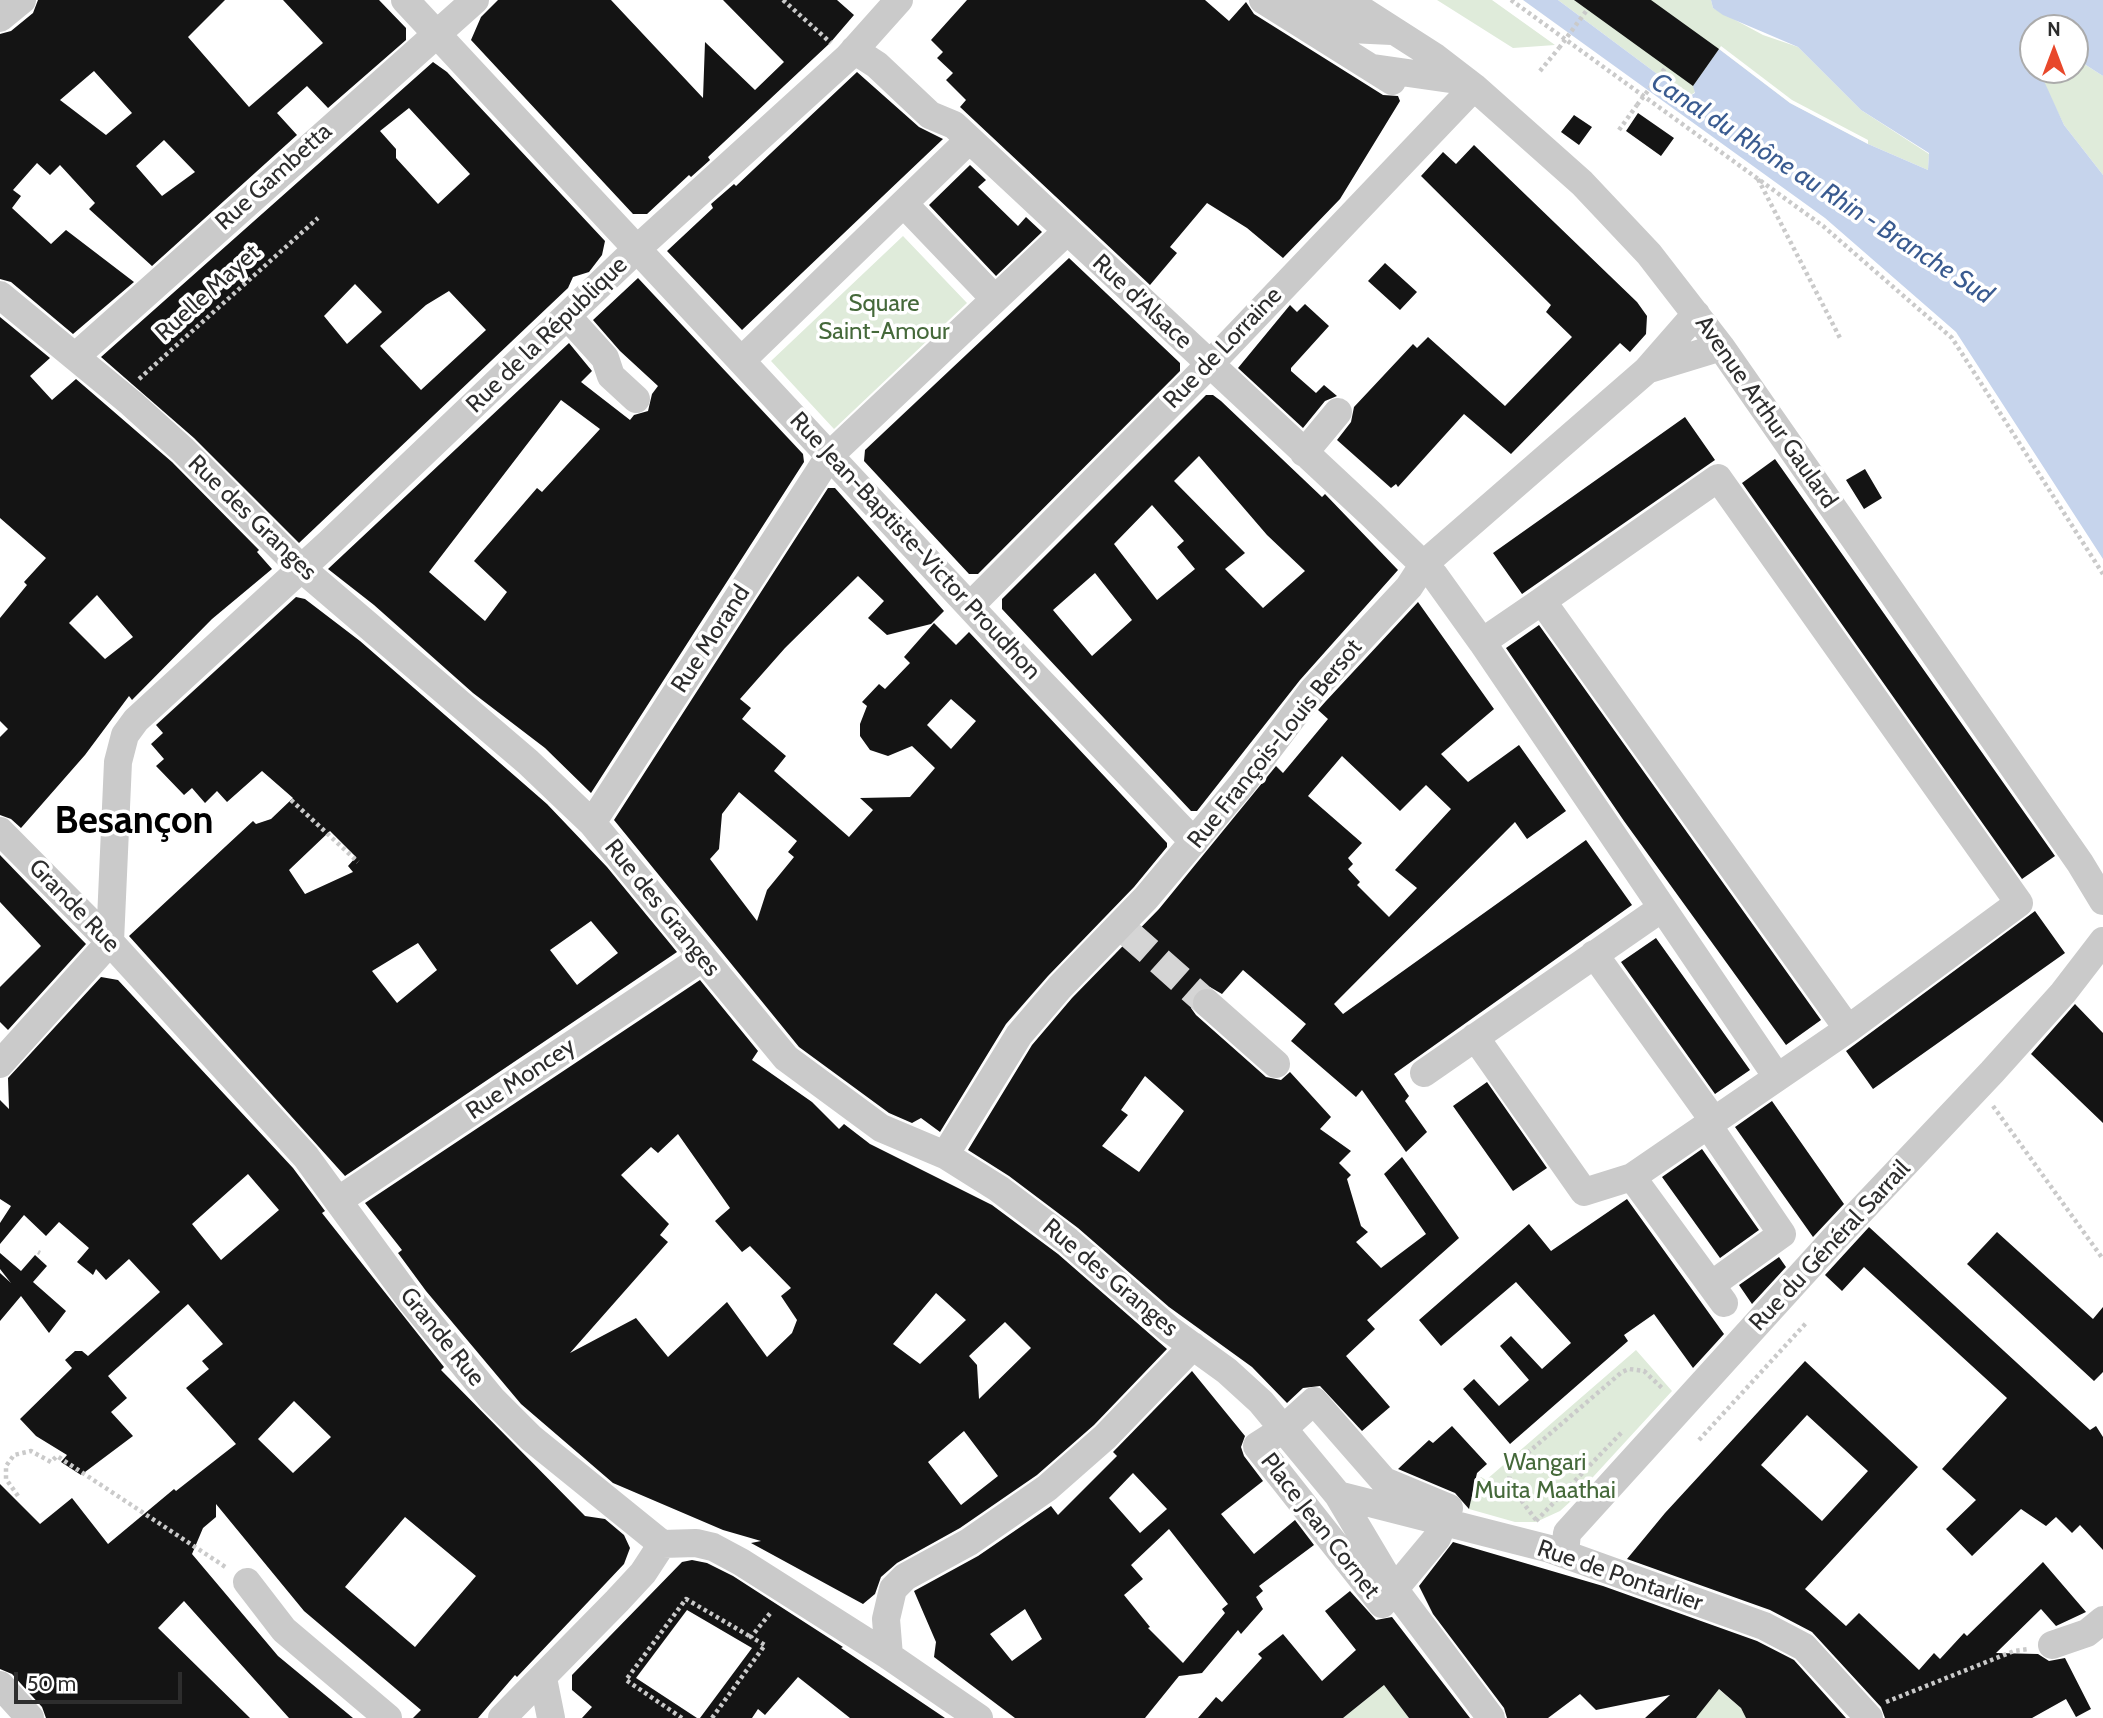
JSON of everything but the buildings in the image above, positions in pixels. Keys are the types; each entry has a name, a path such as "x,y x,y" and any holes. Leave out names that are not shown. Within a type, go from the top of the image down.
{"street":[{"path":"0,18 22,0"},
{"name":"Rue Jean-Baptiste-Victor Proudhon","path":"405,0 1194,842"},
{"name":"Rue Gambetta","path":"76,356 321,134 475,0"},
{"path":"1273,2 1329,5 1348,0"},
{"name":"Avenue Arthur Gaulard","path":"1348,0 1435,57 1470,84 1582,183 1649,254 1721,347 2080,863 2103,901"},
{"path":"1273,2 1304,26 1383,75 1470,84"},
{"name":"Rue de la République","path":"110,942 118,762 125,735 191,667 301,568 638,248 851,54 885,5"},
{"path":"1304,26 1397,31"},
{"path":"1338,47 1435,57"},
{"name":"Rue d'Alsace","path":"851,54 877,65 930,115 961,133 1424,564 1482,642 1777,1077"},
{"name":"Rue de Lorraine","path":"970,606 1209,365 1470,84"},
{"path":"742,360 905,205 961,133"},
{"path":"905,205 995,299"},
{"name":"Rue Morand","path":"592,823 830,455 1066,232"},
{"name":"Rue des Granges","path":"0,295 76,356 183,450 301,568 518,753 592,823 786,1058 881,1128 945,1155 999,1189 1068,1241 1169,1329 1236,1379 1284,1429 1338,1494 1394,1589 1491,1718"},
{"name":"Rue François-Louis Bersot","path":"945,1155 1019,1035 1060,987 1124,930 1313,690 1409,587 1424,564 1647,370 1696,314"},
{"path":"567,316 605,358 611,376 636,398"},
{"name":"Rue François-Louis Bersot","path":"1647,370 1721,347"},
{"path":"1304,453 1338,412"},
{"path":"1475,1037 1584,1192 1632,1177 1848,1029 2019,903 1718,478 1482,642"},
{"path":"1542,601 1848,1029"},
{"name":"Grande Rue","path":"1,835 255,1088 340,1200 409,1298 492,1399 572,1474 662,1544"},
{"path":"1424,1073 1662,908"},
{"name":"Rue du Général Sarrail","path":"1565,1554 1567,1533 1834,1239 1992,1072 2063,993 2103,941"},
{"path":"3,1053 110,942"},
{"path":"1594,954 1711,1123 1782,1234 1717,1294 1632,1177"},
{"name":"Rue Moncey","path":"340,1200 702,958"},
{"path":"1207,1003 1276,1064"},
{"path":"889,1656 886,1619 893,1589 905,1577 969,1542 1047,1488 1105,1437 1193,1346"},
{"name":"Place Jean Cornet","path":"1314,1402 1384,1481 1449,1508 1437,1538 1382,1604 1256,1446 1284,1429 1314,1402"},
{"name":"Rue de Pontarlier","path":"1338,1494 1565,1554 1789,1638 1804,1647 1875,1711"},
{"path":"1368,1542 1397,1508"},
{"path":"502,1718 643,1573 662,1544 696,1542 713,1547 787,1591 979,1718"},
{"path":"241,1577 284,1630 387,1718"},
{"path":"2052,1645 2087,1633 2103,1620"},
{"path":"542,1678 551,1718"},
{"path":"0,1685 30,1718"}],"path":[{"path":"783,0 851,54"},
{"path":"1511,0 1823,226 1952,338 2103,574"},
{"path":"1540,71 1587,10"},
{"path":"1619,130 1665,67"},
{"path":"1757,178 1840,338"},
{"name":"Ruelle Mayet","path":"121,395 318,218"},
{"path":"291,800 358,862"},
{"path":"1991,1103 2103,1259"},
{"path":"1699,1440 1807,1322"},
{"path":"1627,1427 1536,1523 1509,1484 1510,1468 1622,1372 1629,1369 1644,1371 1670,1397"},
{"path":"1654,1399 1663,1390"},
{"path":"18,1496 6,1479 6,1466 14,1455 31,1451 51,1461 57,1455 189,1546 241,1577"},
{"path":"751,1637 787,1591"},
{"path":"682,1718 626,1680 686,1599 765,1645 712,1718"},
{"path":"1875,1711 2014,1651 2052,1645"}],"green space":[{"path":"1437,0 1492,0 1555,45 1513,48"},
{"path":"1558,0 1711,0 1713,8 1763,35 1798,47 1861,110 1929,154 1928,170 1868,144 1694,88 1695,92 1688,97"},
{"path":"2089,67 2103,76 2103,175 2064,125 2044,84 2089,84"},
{"name":"Square Saint-Amour","path":"903,236 967,303 834,429 771,361"},
{"name":"Wangari Muita Maathai","path":"1636,1350 1672,1391 1571,1501 1560,1511 1536,1522 1515,1522 1469,1509 1471,1498 1459,1494 1481,1477 1486,1480"},
{"path":"1710,1682 1741,1708 1746,1718 1696,1718 1706,1705"},
{"path":"1384,1685 1409,1718 1343,1718"}],"water":[{"name":"Canal du Rhône au Rhin - Branche Sud","path":"1523,0 1558,0 1688,97 1695,93 1693,86 1719,49 1790,103 1868,144 1928,170 1929,153 1861,110 1798,47 1723,15 1713,8 1711,0 2103,0 2103,76 2089,67 2089,14 2019,14 2019,84 2045,84 2064,125 2103,175 2103,559 1956,332 1825,218"}],"pier":[{"path":"1721,46 1792,100 1868,140 1868,144 1790,103 1719,49"}],"tunnel":[{"path":"1128,933 1207,1003"}],"district":[{"name":"Besançon","path":"134,822"}]}
